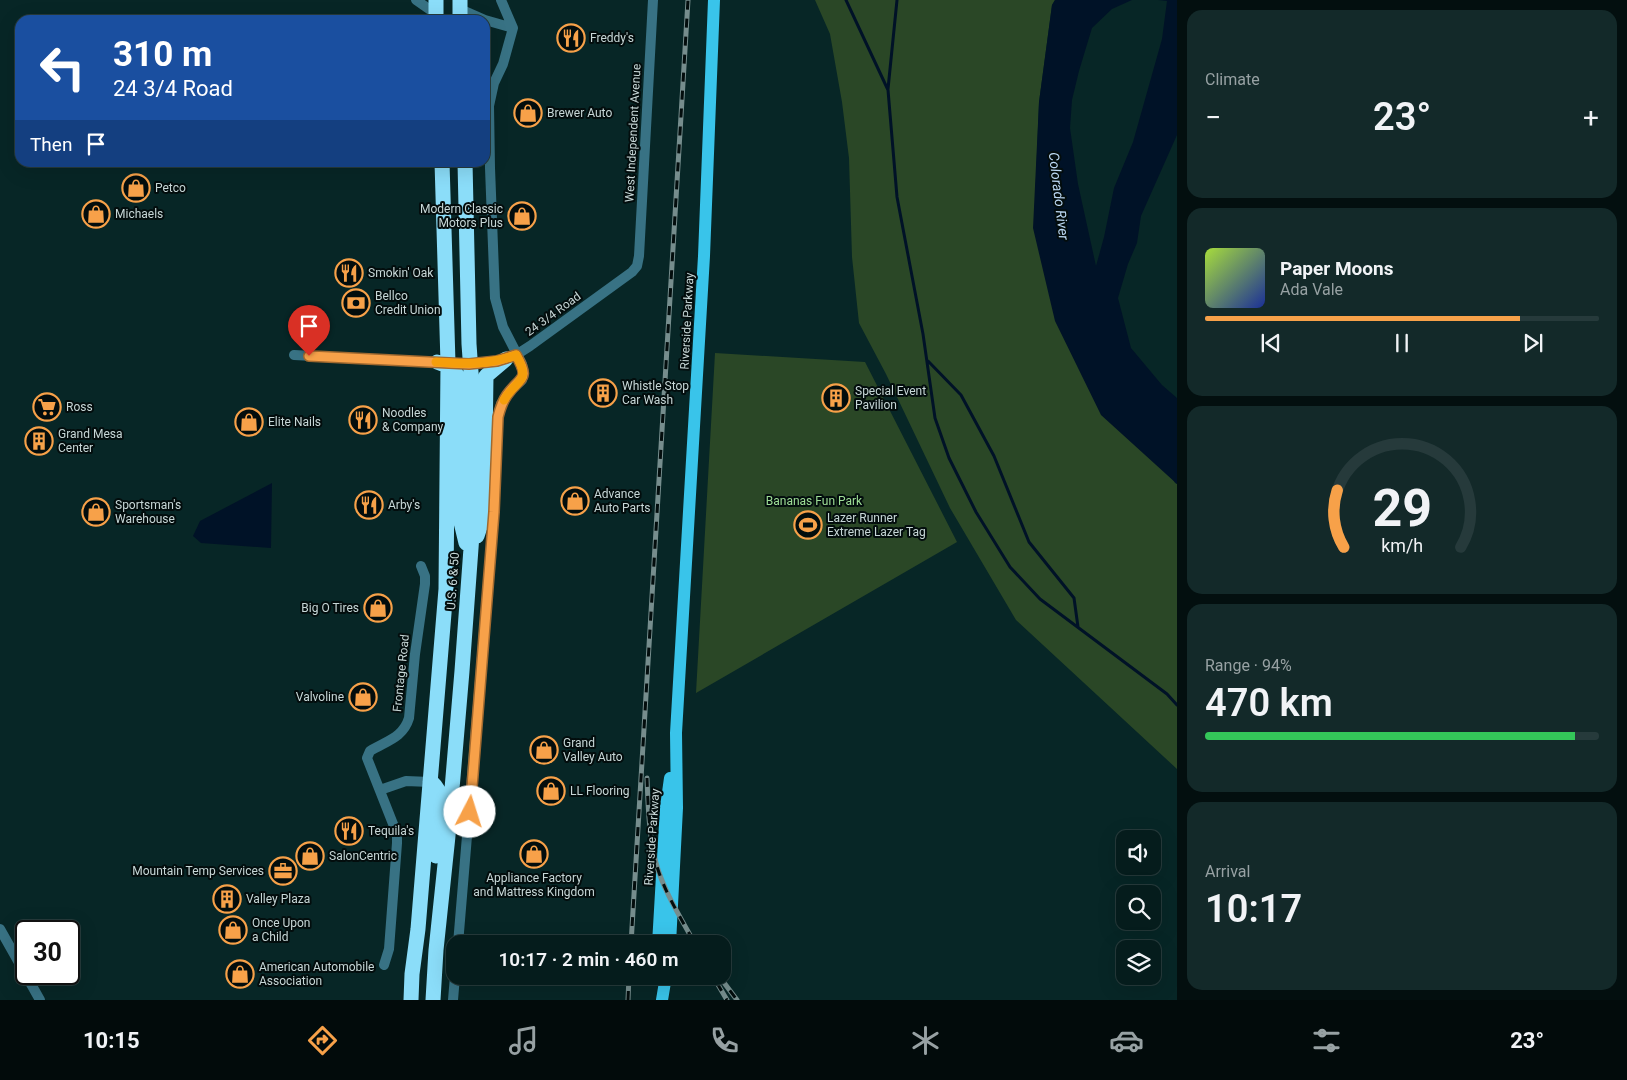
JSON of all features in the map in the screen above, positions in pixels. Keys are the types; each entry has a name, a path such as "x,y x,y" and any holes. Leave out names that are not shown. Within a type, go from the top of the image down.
{"highway":[{"name":"U.S. 6 & 50","path":"411,1000 446,594 442,167"},
{"path":"460,167 466,196"},
{"name":"U.S. 6 & 50","path":"433,1000 436,950 461,690 472,511 472,386 469,364 465,167"},
{"path":"470,556 484,515 486,376 511,357"},
{"path":"444,364 453,368 460,380 461,522 470,556"},
{"path":"430,782 438,789 440,799 431,917 436,950"},
{"path":"404,1000 404,993 412,974"}],"main road":[{"name":"Riverside Parkway","path":"670,935 677,808 676,733 704,256 714,0"},
{"name":"Riverside Parkway","path":"659,935 666,807 676,733"},
{"path":"660,985 661,1000"},
{"path":"661,1000 664,985"}],"street":[{"path":"416,0 437,14"},
{"path":"490,101 494,83 513,28 501,0"},
{"name":"West Independent Avenue","path":"636,266 640,256 653,0"},
{"path":"458,7 475,15"},
{"path":"490,21 513,28"},
{"path":"459,935 494,512 498,417 501,404 508,393 522,380 524,374 522,364 511,357 494,298 490,167"},
{"name":"24 3/4 Road","path":"294,355 444,364 485,363 511,357 626,277 636,266"},
{"name":"Frontage Road","path":"384,965 389,949 397,834 369,764 368,754 370,751 394,739 407,726 425,584 425,576 420,566"},
{"path":"380,790 406,781 430,782"},
{"path":"0,929 40,1000"},
{"path":"453,1000 454,985"}],"green space":[{"path":"815,0 1055,0 1052,5 1039,102 1034,228 1177,484 1177,769 1016,620 950,508 886,374 859,323 852,257 849,158 842,102 830,34"},
{"name":"Bananas Fun Park","path":"715,353 865,362 957,542 696,693"}],"water":[{"name":"Colorado River","path":"1055,0 1132,0 1112,9 1092,28 1072,100 1070,128 1078,184 1096,266 1114,188 1133,142 1162,39 1167,1 1158,0 1177,0 1177,135 1141,216 1137,243 1128,264 1118,298 1131,348 1162,385 1177,398 1177,484 1101,415 1055,321 1033,228 1039,102 1052,5"},
{"path":"272,483 271,548 201,543 193,536 200,521"}],"waterway":[{"path":"846,0 888,90 897,197 923,334 935,418 949,458 976,512 1010,567 1040,599 1167,694 1177,705"},
{"path":"888,89 897,0"},
{"path":"928,361 961,395 994,456 1029,542 1074,598 1078,627"}],"railway":[{"path":"632,935 688,0"},
{"path":"647,778 650,832 659,874 668,895 690,935"},
{"path":"628,1000 629,985"},
{"path":"718,985 727,1000"},
{"path":"726,985 737,1000"}],"slow traffic":[{"path":"436,362 485,363 516,355 522,364 524,374 522,380 508,393 504,400"}],"place":[{"name":"Freddy's","path":"571,38"},
{"name":"Brewer Auto","path":"528,113"},
{"name":"Petco","path":"136,188"},
{"name":"Michaels","path":"96,214"},
{"name":"Modern Classic Motors Plus","path":"522,216"},
{"name":"Smokin' Oak","path":"349,273"},
{"name":"Bellco Credit Union","path":"356,303"},
{"name":"Whistle Stop Car Wash","path":"603,393"},
{"name":"Special Event Pavilion","path":"836,398"},
{"name":"Ross","path":"47,407"},
{"name":"Noodles & Company","path":"363,420"},
{"name":"Elite Nails","path":"249,422"},
{"name":"Grand Mesa Center","path":"39,441"},
{"name":"Advance Auto Parts","path":"575,501"},
{"name":"Arby's","path":"369,505"},
{"name":"Sportsman's Warehouse","path":"96,512"},
{"name":"Lazer Runner Extreme Lazer Tag","path":"808,525"},
{"name":"Big O Tires","path":"378,608"},
{"name":"Valvoline","path":"363,697"},
{"name":"Grand Valley Auto","path":"544,750"},
{"name":"LL Flooring","path":"551,791"},
{"name":"Tequila's","path":"349,831"},
{"name":"Appliance Factory and Mattress Kingdom","path":"534,854"},
{"name":"SalonCentric","path":"310,856"},
{"name":"Mountain Temp Services","path":"283,871"},
{"name":"Valley Plaza","path":"227,899"},
{"name":"Once Upon a Child","path":"233,930"},
{"name":"American Automobile Association","path":"240,974"}],"route":[{"path":"309,356 469,364 497,361 516,355 522,364 524,374 522,380 508,393 501,404 498,417 494,512 470,812"}]}
